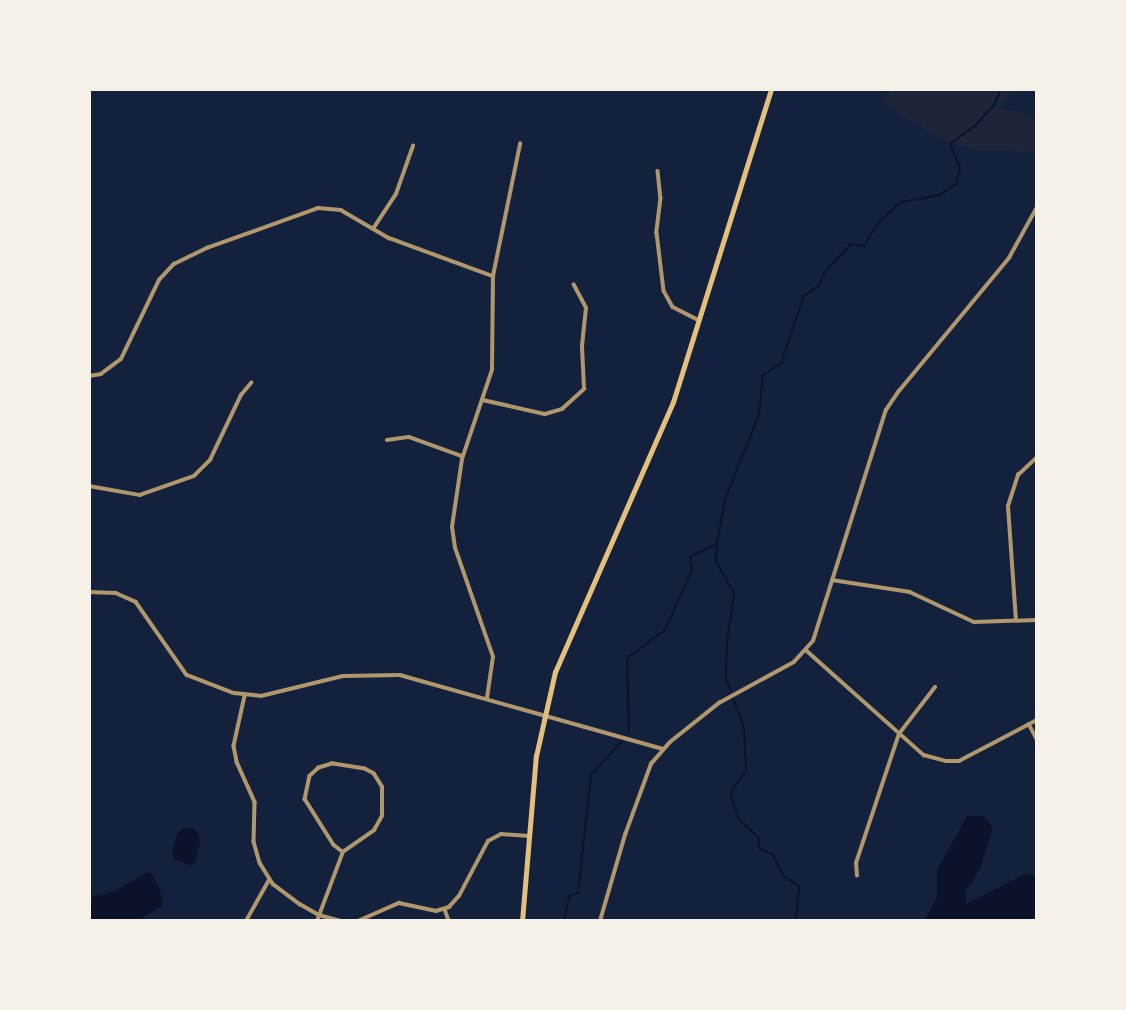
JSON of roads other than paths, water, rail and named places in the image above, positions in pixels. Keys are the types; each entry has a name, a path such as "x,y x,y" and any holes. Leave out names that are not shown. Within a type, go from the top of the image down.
{"main road":[{"path":"522,921 536,756 543,713 565,644 657,442 700,321 771,89"}],"street":[{"path":"488,698 493,657 452,536 463,456 493,363 493,276 520,144"},
{"path":"373,229 396,194 413,146"},
{"path":"658,171 661,198 657,230 664,291 673,307 700,321"},
{"path":"89,376 101,374 121,359 159,280 180,261 321,207 348,213 373,229 493,276"},
{"path":"600,921 647,770 663,748 719,703 794,662 806,650 819,627 886,410 1016,248 1037,207"},
{"path":"482,400 545,414 562,409 584,389 582,346 586,308 574,285"},
{"path":"89,486 140,495 194,476 210,460 241,395 251,383"},
{"path":"387,440 410,437 463,456"},
{"path":"1016,621 1008,506 1018,475 1037,457"},
{"path":"832,580 910,592 974,622 1037,620"},
{"path":"89,592 116,593 136,602 187,675 245,695 273,694 343,676 380,674 410,677 663,748"},
{"path":"806,650 924,755 946,761 959,761 1037,720"},
{"path":"857,877 856,863 899,734 935,687"},
{"path":"245,695 235,741 236,757 255,802 256,853 269,880 318,918 342,921"},
{"path":"1029,724 1037,739"},
{"path":"318,918 343,852 377,827 382,816 382,786 370,771 332,764 319,768 310,776 305,799 334,845 343,852"},
{"path":"358,921 399,902 431,911 445,909 456,900 488,841 501,834 528,836"},
{"path":"247,921 269,880"},
{"path":"445,909 449,921"}],"waterway":[{"path":"629,733 627,658 665,630 692,570 690,557 717,543 725,499 759,415 763,375 781,363 804,296 819,285 825,272 851,244 864,246 877,224 901,202 940,195 956,184 960,168 950,144 975,126 995,104 1001,89"},
{"path":"717,545 716,561 734,594 727,642 726,679 730,689"},
{"path":"733,698 744,729 746,771 733,788 731,797 739,819 758,837 760,849 773,855 783,875 799,887 796,921"},
{"path":"564,921 569,897 578,893 591,775 622,741"}]}
